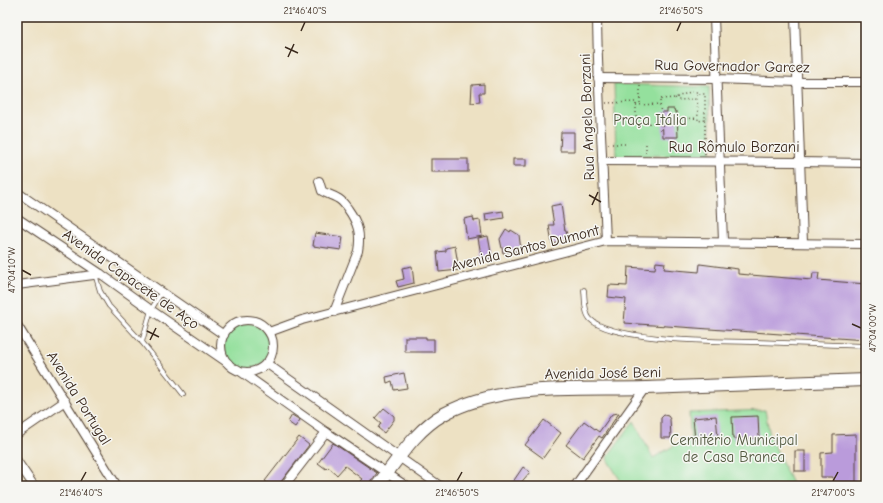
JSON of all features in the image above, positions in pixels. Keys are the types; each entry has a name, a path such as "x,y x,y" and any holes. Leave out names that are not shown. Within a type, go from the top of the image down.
{"main road":[{"name":"Avenida José Beni","path":"377,486 419,432 443,415 465,404 505,393 536,390 645,388 866,380"}],"street":[{"name":"Rua Angelo Borzani","path":"597,17 598,78 606,241"},
{"path":"714,17 723,241"},
{"path":"795,17 802,243"},
{"name":"Rua Governador Garcez","path":"598,78 866,82"},
{"name":"Rua Rômulo Borzani","path":"602,161 799,162 866,164"},
{"path":"319,181 322,191 337,198 345,206 355,219 359,231 360,241 358,251 334,312"},
{"name":"Avenida Capacete de Aço","path":"17,192 161,293 224,335"},
{"name":"Avenida Capacete de Aço","path":"17,218 228,363"},
{"name":"Avenida Santos Dumont","path":"269,332 302,320 606,241 723,241 866,244"},
{"path":"17,285 98,274"},
{"path":"237,369 252,371 260,368 271,356 273,348 269,332 264,326 257,322 241,320 228,329 222,342 222,350 228,363 406,486"},
{"name":"Avenida Portugal","path":"17,325 117,486"},
{"path":"266,362 440,486"},
{"path":"575,486 645,388"},
{"path":"17,434 65,401"},
{"path":"284,486 326,432"},
{"path":"17,461 34,486"}],"lane":[{"path":"98,274 100,291 109,306 142,342 183,394"},
{"path":"584,290 586,311 590,318 597,324 621,332 673,339 866,346"},
{"path":"142,342 151,310 161,293"}],"path":[{"path":"640,78 640,104"},
{"path":"660,130 660,99 675,98 690,92 705,94 705,162"},
{"path":"697,94 698,118"},
{"path":"675,98 678,100 697,98"},
{"path":"600,103 636,102 636,121"},
{"path":"636,105 660,104"},
{"path":"678,119 698,118 698,121 705,120"},
{"path":"649,123 660,123"},
{"path":"602,144 628,144"},
{"path":"646,144 646,161"}],"green space":[{"name":"Praça Itália","path":"614,84 709,87 711,155 616,156"},
{"path":"247,323 260,327 266,333 270,346 266,359 260,365 247,369 234,365 228,359 224,346 228,333 234,327"},
{"name":"Cemitério Municipal de Casa Branca","path":"765,410 770,436 793,486 624,486 608,461 607,457 634,421 653,458 680,442 691,441 689,413"}],"building":[{"path":"484,84 484,93 479,93 480,102 471,103 472,85"},
{"path":"667,109 674,109 675,112 677,112 678,137 663,137 662,112 667,112"},
{"path":"561,132 574,132 574,151 560,151"},
{"path":"431,159 468,159 468,172 431,172"},
{"path":"513,159 526,159 526,166 513,166"},
{"path":"561,204 568,241 552,244 549,225 554,225 551,206"},
{"path":"503,211 504,218 486,221 485,214"},
{"path":"473,217 474,221 480,220 482,236 467,239 464,219"},
{"path":"506,229 519,235 521,250 503,253 500,239"},
{"path":"315,233 343,237 341,250 313,246"},
{"path":"488,236 492,258 482,260 478,238"},
{"path":"455,246 459,270 439,272 437,252 446,251 446,248"},
{"path":"656,262 665,263 664,269 699,272 700,264 738,269 738,274 812,280 813,273 819,273 818,280 866,284 866,340 624,323 626,299 608,297 609,285 627,286 628,267 655,269"},
{"path":"412,266 414,283 398,287 396,281 404,279 402,268"},
{"path":"405,337 426,337 426,339 434,339 434,352 405,352"},
{"path":"404,373 407,388 394,390 392,381 387,383 386,377"},
{"path":"384,408 394,416 394,420 384,433 378,428 381,423 375,418"},
{"path":"619,413 602,438 599,436 583,458 566,445 584,421 599,432 612,414"},
{"path":"292,415 300,420 295,427 288,422"},
{"path":"664,415 668,416 670,419 671,438 661,438 661,418"},
{"path":"716,416 718,438 695,440 693,418"},
{"path":"758,416 759,438 733,439 732,417"},
{"path":"544,420 561,433 543,458 525,445"},
{"path":"856,434 856,482 833,482 833,477 821,477 821,453 833,452 833,435"},
{"path":"299,437 309,445 279,486 272,486 265,481"},
{"path":"333,443 377,473 371,481 370,486 366,486 360,481 362,479 345,466 337,475 328,467 326,469 318,463"},
{"path":"795,451 805,451 805,471 795,471"},
{"path":"523,467 530,472 518,486 510,486"}]}
